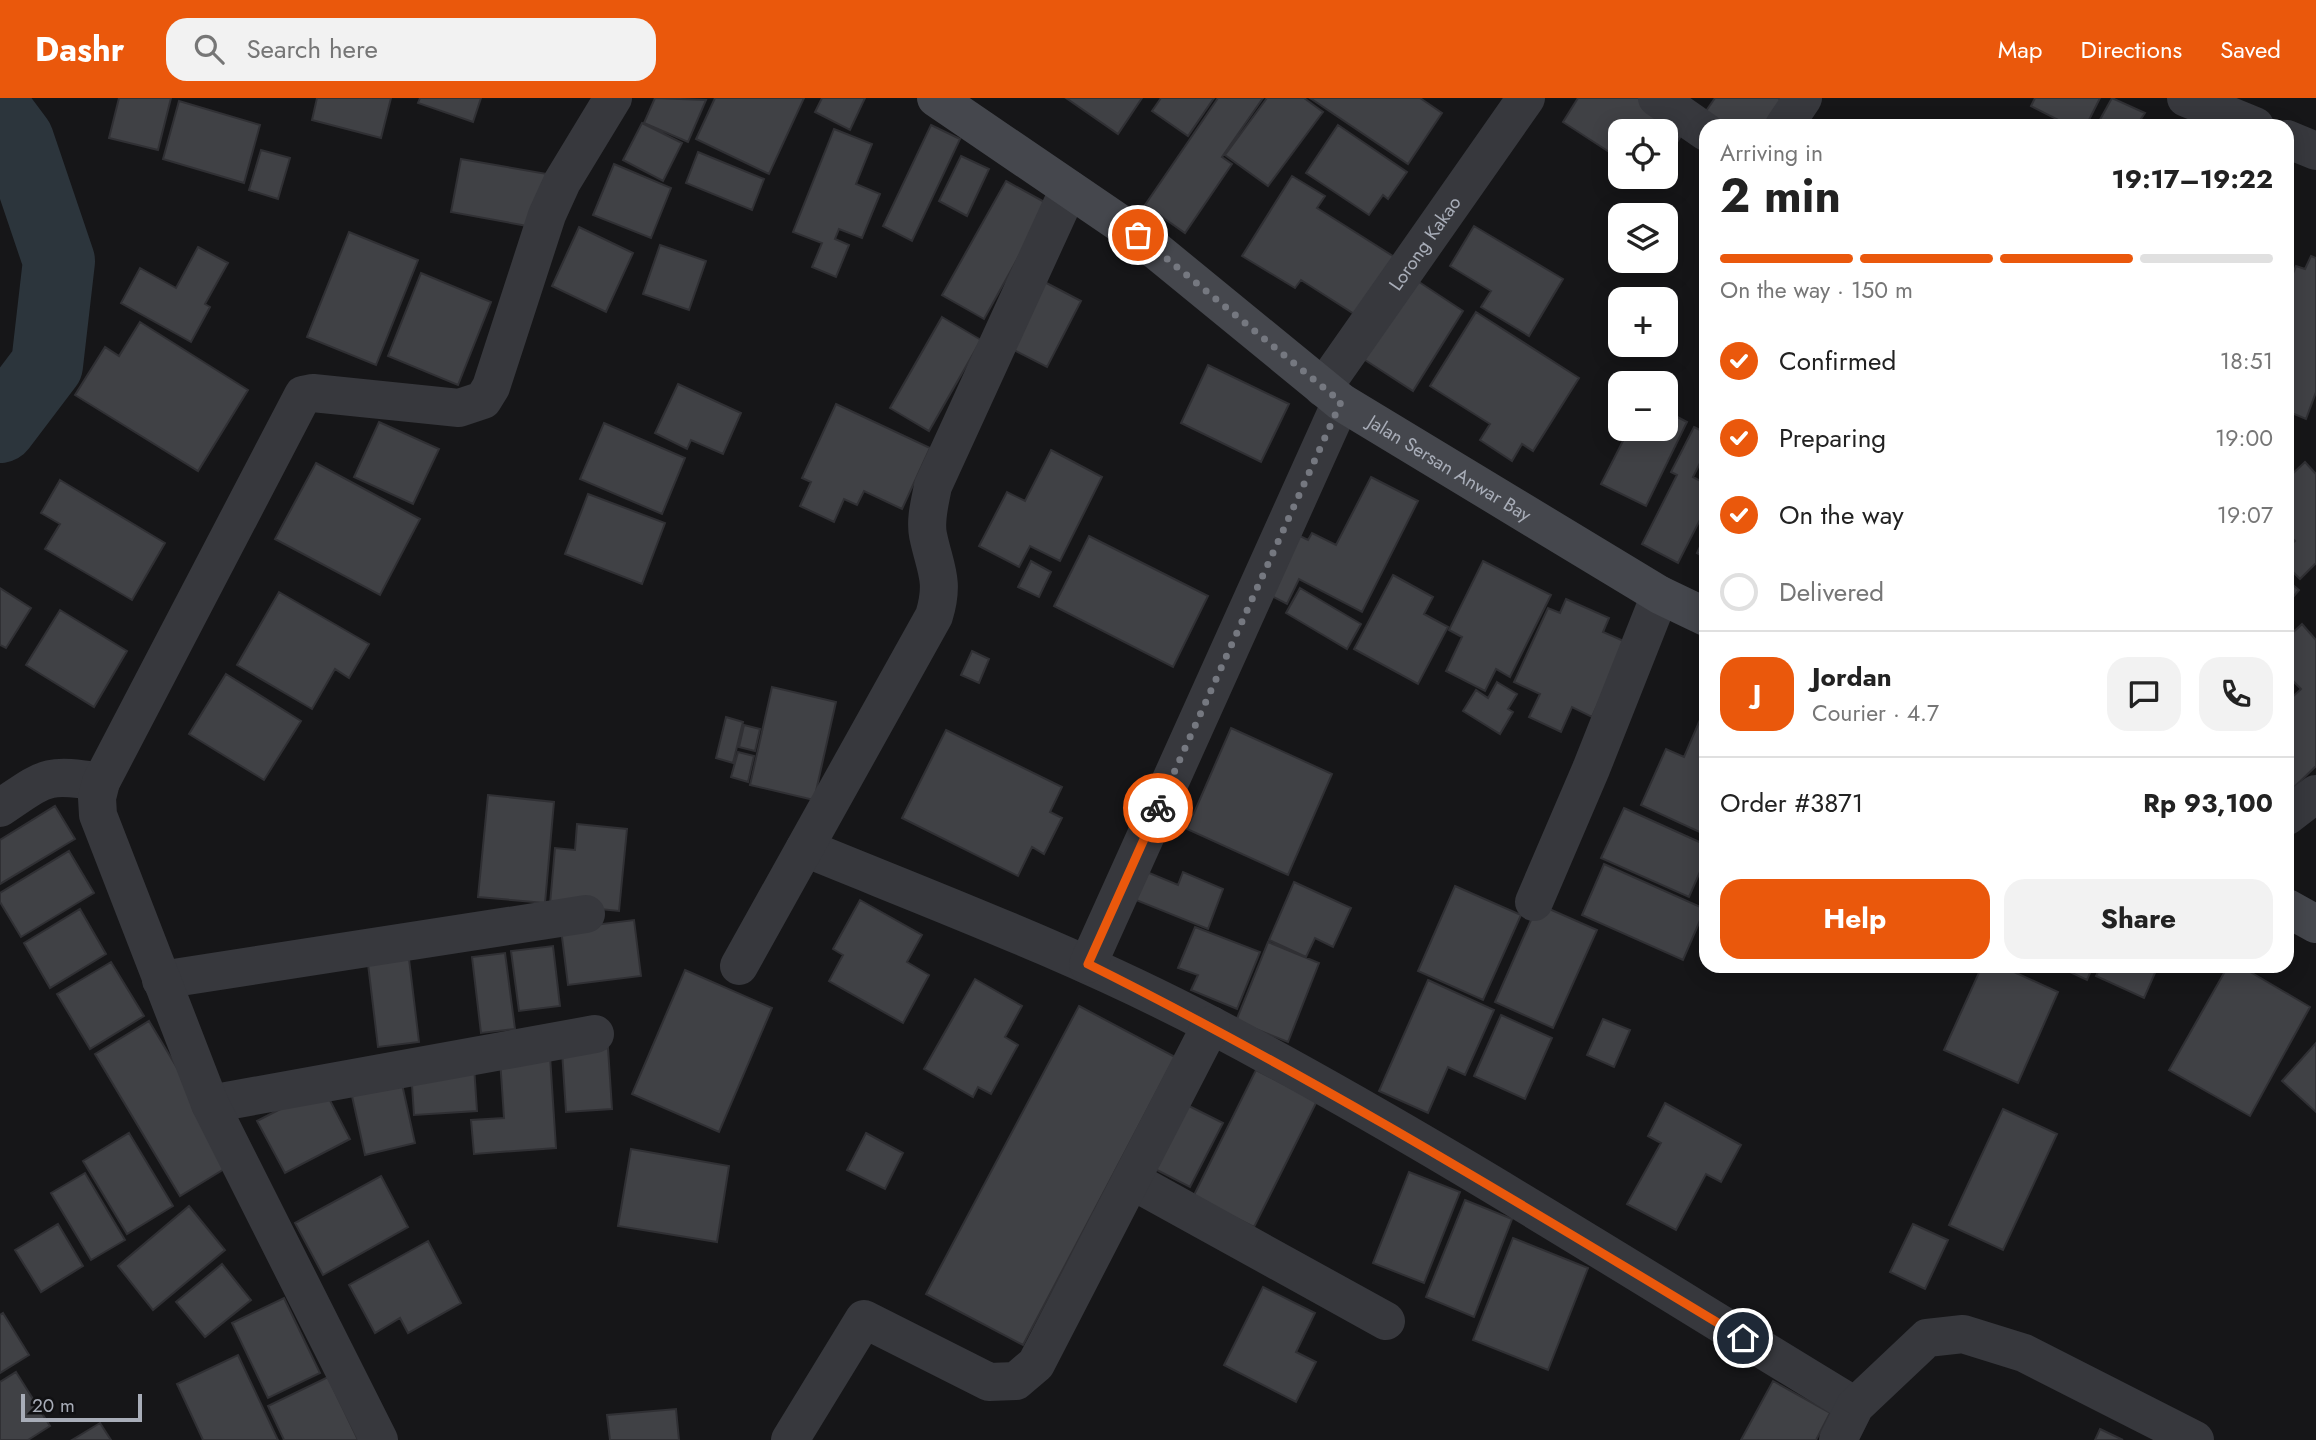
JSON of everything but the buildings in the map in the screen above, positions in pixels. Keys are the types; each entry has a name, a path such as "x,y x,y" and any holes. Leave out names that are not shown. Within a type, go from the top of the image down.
{"main road":[{"name":"Jalan Sersan Anwar Bay","path":"936,98 1138,235 1332,395 1660,595 1699,614"},
{"path":"2294,912 2316,924"}],"street":[{"path":"379,1440 210,1104 98,815 97,799 101,782 303,396 313,393 459,408 483,400 491,387 555,197 613,98"},
{"name":"Lorong Kakao","path":"1088,964 1332,395 1526,98"},
{"path":"1657,98 1699,127"},
{"path":"1789,119 1803,98"},
{"path":"2186,98 2238,119"},
{"path":"2294,142 2316,151"},
{"path":"739,966 934,615 941,582 928,535 927,517 933,486 1069,188"},
{"path":"1534,902 1591,769 1660,595"},
{"path":"0,808 48,778 61,775 101,782"},
{"path":"2294,811 2316,794"},
{"path":"805,848 1088,964 1211,1025 1459,1166 1855,1406"},
{"path":"161,980 586,914"},
{"path":"790,1440 864,1319 989,1382 1016,1381 1036,1364 1211,1025"},
{"path":"210,1104 595,1034"},
{"path":"1131,1180 1386,1321"},
{"path":"1838,1440 1855,1406 1927,1338 1963,1334 2024,1353 2195,1440"}],"waterway":[{"path":"0,116 18,140 59,261 47,365 0,427"}],"way so far":[{"path":"1138,235 1341,402 1158,808"}],"route":[{"path":"1158,808 1088,964 1211,1025 1459,1166 1743,1338"}]}
